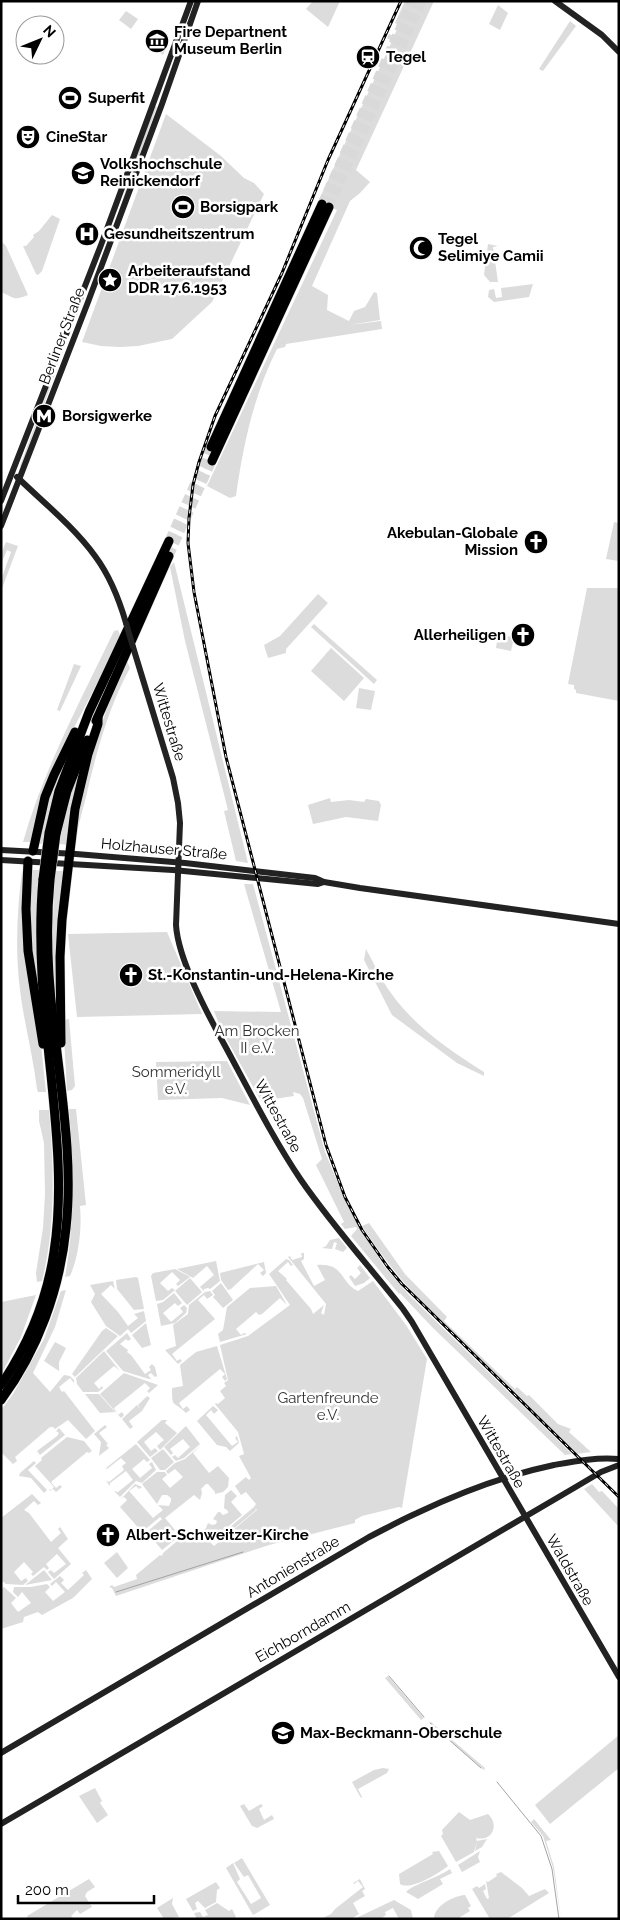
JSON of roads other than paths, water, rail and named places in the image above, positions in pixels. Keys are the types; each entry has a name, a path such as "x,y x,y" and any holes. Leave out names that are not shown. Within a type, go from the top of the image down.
{"highway":[{"path":"211,447 326,206 212,461"},
{"path":"1,1385 24,1345 54,1275 66,1228 68,1205 59,1112 51,1077 40,920 59,791 89,712 169,541"},
{"path":"53,834 73,772 169,556"},
{"path":"32,851 45,798 54,775 83,717 89,712"},
{"path":"59,1064 61,1054 62,920 75,809 88,754 98,724 98,717"},
{"path":"28,861 26,909 28,951 47,1068 51,1077"},
{"path":"46,879 47,952 61,1083 59,1112"},
{"path":"1,1400 24,1365 40,1332 53,1296 54,1275"}],"main road":[{"name":"Berliner Straße","path":"1,502 191,1"},
{"name":"Berliner Straße","path":"1,526 162,104 198,1"},
{"path":"555,1 619,45"},
{"path":"602,35 619,52"},
{"path":"154,102 162,104"},
{"name":"Berliner Straße","path":"122,187 123,192 118,208 122,210"},
{"path":"12,473 19,479"},
{"name":"Wittestraße","path":"19,479 77,535 95,556 114,589 174,782 180,823 176,925 178,940 183,957 210,1018 292,1166 318,1204 403,1308 524,1516"},
{"name":"Holzhauser Straße","path":"1,850 70,853 179,862 315,878 324,882 619,924"},
{"path":"28,861 32,851"},
{"name":"Holzhauser Straße","path":"1,860 178,870 314,884 324,882"},
{"name":"Antonienstraße","path":"1,1753 369,1537 450,1498 502,1478 571,1462 600,1458 619,1459"},
{"name":"Eichborndamm","path":"1,1824 524,1516 601,1472 619,1465"},
{"name":"Waldstraße","path":"524,1516 619,1677"},
{"name":"Waldstraße","path":"595,1635 601,1640 619,1670"}],"waterway":[{"path":"116,1592 243,1552"},
{"path":"389,1676 424,1717"},
{"path":"430,1723 481,1768"},
{"path":"497,1782 541,1836 552,1869 559,1919"}],"tunnel":[{"path":"322,204 412,1"},
{"path":"329,207 422,1"},
{"path":"169,541 211,447"},
{"path":"169,556 212,461"}],"railway":[{"path":"401,1 328,160 282,273 215,416 193,485 189,518 188,543 194,592 226,757 326,1145 345,1197 362,1230 402,1284 619,1497"}],"place":[{"name":"Fire Departnent Museum Berlin","path":"157,41"},
{"name":"Tegel","path":"368,57"},
{"name":"Superfit","path":"70,98"},
{"name":"CineStar","path":"28,137"},
{"name":"Volkshochschule Reinickendorf","path":"83,173"},
{"name":"Borsigpark","path":"183,207"},
{"name":"Gesundheitszentrum","path":"87,234"},
{"name":"Tegel Selimiye Camii","path":"421,248"},
{"name":"Arbeiteraufstand DDR 17.6.1953","path":"110,280"},
{"name":"Borsigwerke","path":"44,416"},
{"name":"Akebulan-Globale Mission","path":"536,542"},
{"name":"Allerheiligen","path":"523,635"},
{"name":"St.-Konstantin-und-Helena-Kirche","path":"131,975"},
{"name":"Albert-Schweitzer-Kirche","path":"108,1535"},
{"name":"Max-Beckmann-Oberschule","path":"283,1733"}],"park label":[{"name":"Am Brocken II e.V.","path":"257,1040"},
{"name":"Sommeridyll e.V.","path":"176,1080"},
{"name":"Gartenfreunde e.V.","path":"328,1406"}]}
